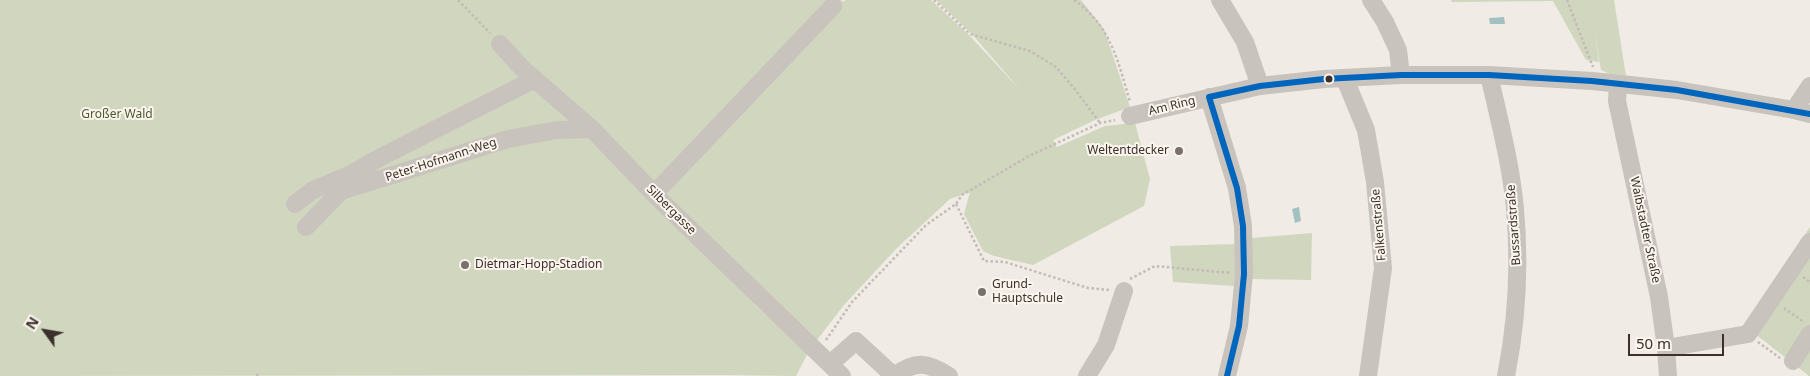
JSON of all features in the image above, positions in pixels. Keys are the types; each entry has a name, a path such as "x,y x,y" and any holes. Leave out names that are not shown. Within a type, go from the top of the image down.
{"street":[{"path":"1220,0 1245,42 1260,86"},
{"path":"1372,0 1398,50 1402,75"},
{"path":"654,194 833,6"},
{"name":"Silbergasse","path":"500,44 535,79 592,128 654,194 817,351 835,372"},
{"name":"Am Ring","path":"1132,116 1260,86 1324,79 1402,75 1489,75 1592,81 1677,90 1802,112"},
{"name":"Bussardstraße","path":"1489,75 1507,156 1516,227 1516,302 1506,376"},
{"path":"295,204 312,190 352,174 535,79"},
{"name":"Falkenstraße","path":"1344,79 1366,130 1375,182 1383,268 1368,376"},
{"name":"Waibstadter Straße","path":"1618,84 1617,101 1659,297 1668,376"},
{"path":"1802,112 1810,86"},
{"path":"1209,97 1237,188 1243,226 1244,274 1239,326 1231,375"},
{"name":"Peter-Hofmann-Weg","path":"306,227 341,191 508,138 557,130 592,128"},
{"path":"1666,348 1748,334 1810,242"},
{"path":"1086,376 1106,345 1124,291"},
{"path":"1790,362 1810,334"},
{"path":"835,372 856,341 894,376 905,368 920,363 934,366 949,376"}],"path":[{"path":"458,0 500,44"},
{"path":"934,0 970,34 1030,52 1056,67 1100,123"},
{"path":"817,351 852,302 926,224 956,204 962,195 1028,156 1100,123 1132,116 1111,42 1100,23 1074,0"},
{"path":"1568,0 1593,66 1592,81"},
{"path":"956,204 984,261 1005,262 1088,288 1124,291 1130,279 1155,266 1244,274"},
{"path":"1772,300 1810,326"},
{"path":"1748,334 1790,362"}],"green space":[{"name":"Großer Wald","path":"0,0 841,0 844,2 845,0 931,0 969,35 1021,91 971,33 936,0 1081,0 1104,29 1130,107 1095,120 1053,140 1057,147 1105,126 1135,123 1150,179 1144,206 1033,265 994,256 983,251 964,214 970,192 950,199 897,248 844,305 817,340 765,293 755,305 808,353 796,376 0,376"},
{"path":"1451,0 1614,0 1626,76 1610,74 1601,70 1594,29 1599,62 1586,60 1553,1 1452,2"},
{"path":"1810,227 1810,376 1809,376 1745,326"},
{"path":"1312,233 1311,280 1252,279 1252,238"},
{"path":"1236,244 1234,286 1173,282 1170,246"}],"water":[{"path":"1504,17 1505,24 1490,24 1489,18"},
{"path":"1299,207 1301,221 1295,223 1292,209"}],"transit line":[{"path":"1209,97 1260,86 1324,79 1401,75 1489,75 1592,81 1677,90 1810,114"},
{"path":"1209,97 1237,188 1243,226 1244,274 1239,326 1227,376"}],"place":[{"name":"Weltentdecker","path":"1179,151"},
{"name":"Dietmar-Hopp-Stadion","path":"465,265"},
{"name":"Grund- Hauptschule","path":"982,292"}]}
